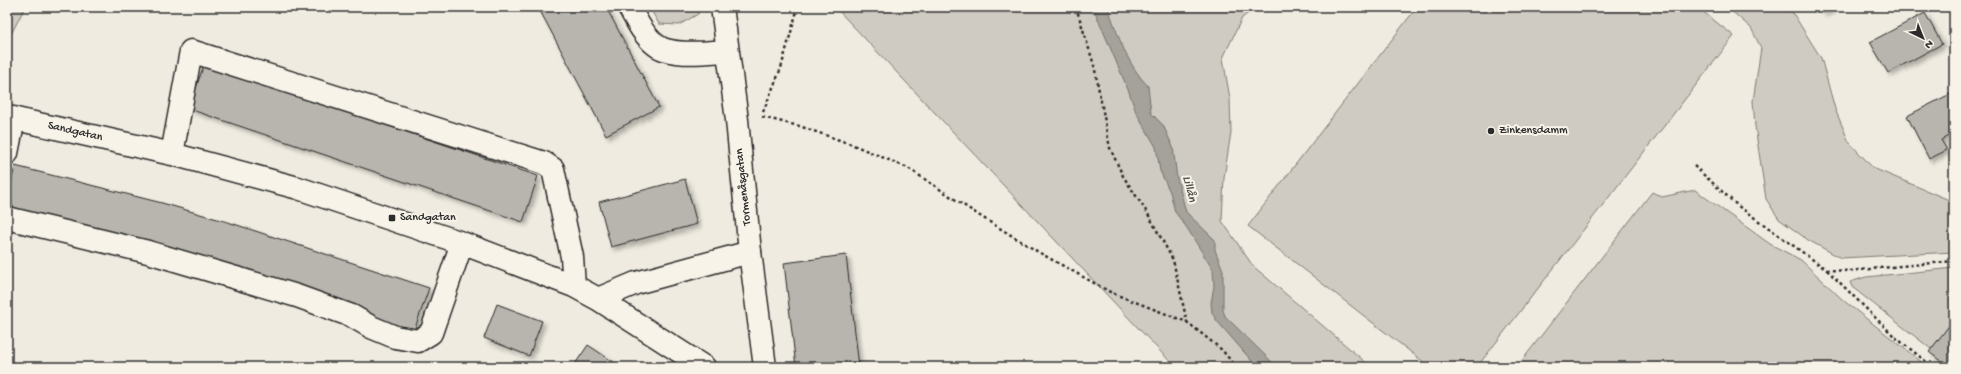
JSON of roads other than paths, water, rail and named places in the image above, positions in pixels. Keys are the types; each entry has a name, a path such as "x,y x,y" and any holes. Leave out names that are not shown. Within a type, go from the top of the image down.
{"street":[{"path":"629,7 639,26 656,46 681,53 727,51"},
{"name":"Tormenåsgatan","path":"722,7 737,120 750,252 765,367"},
{"path":"172,154 190,51 544,163 553,169 572,257 574,286"},
{"path":"7,153 10,118"},
{"name":"Sandgatan","path":"10,118 172,154 298,188 462,243 574,286 598,298 704,367"},
{"path":"7,218 148,252 296,296 352,316 370,327 395,337 418,341 431,333 462,243"},
{"path":"598,298 636,282 750,252"}],"place":[{"name":"Zinkensdamm","path":"1491,131"},
{"name":"Sandgatan","path":"392,218"}],"water label":[{"name":"Lillån","path":"1189,189"}]}
